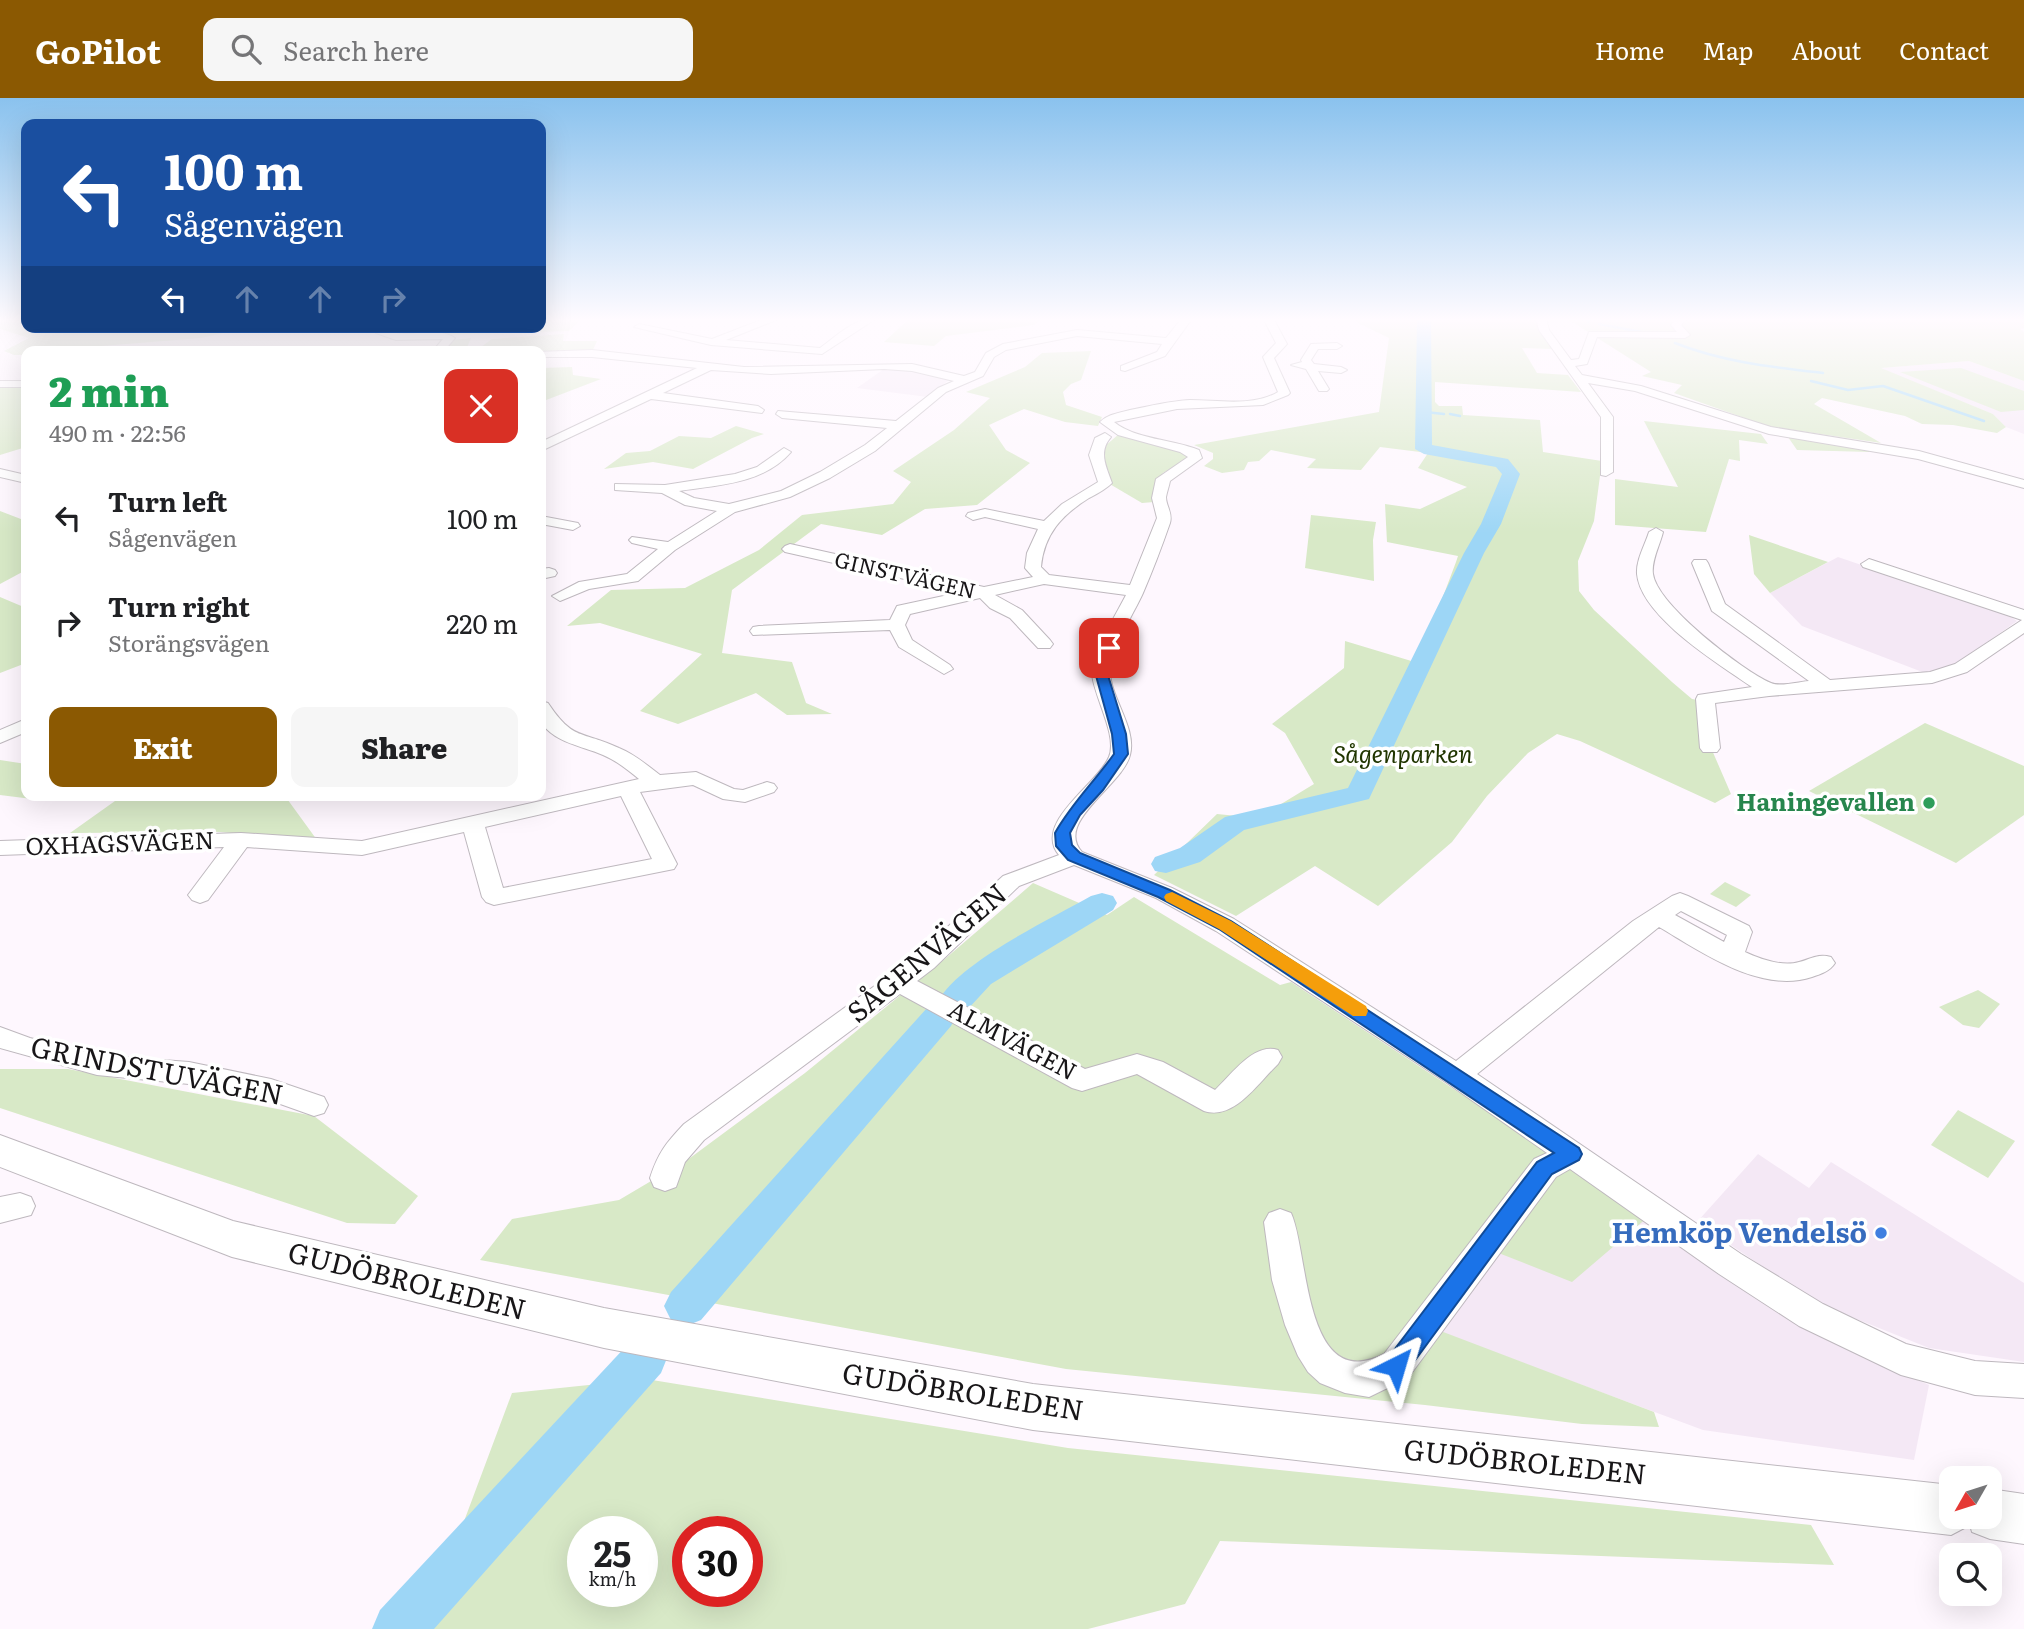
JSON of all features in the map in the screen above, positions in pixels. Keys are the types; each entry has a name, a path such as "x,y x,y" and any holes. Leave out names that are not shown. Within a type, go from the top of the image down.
{"main road":[{"name":"GUDÖBROLEDEN","path":"0,1151 232,1239 604,1328 711,1348 1033,1407 1939,1509"}],"street":[{"path":"546,445 663,389"},
{"path":"559,596 585,585 632,578 670,547 730,509 755,500 785,494 815,480 870,448 943,389"},
{"path":"1281,389 1283,393 1277,399 1259,403 1207,402 1177,405 1112,418 1106,422 1117,430 1183,447 1194,453 1195,458 1163,479 1160,498 1164,518 1136,591 1106,654 1101,672 1119,734 1121,754 1106,777 1074,813 1063,833 1064,846 1074,857 1164,893 1225,925 1457,1075 1730,1264 1811,1315 1900,1359 1975,1378 2024,1381"},
{"path":"1586,389 1607,417 1606,472"},
{"path":"1642,389 1769,430 1919,455 2024,484"},
{"path":"649,396 758,410"},
{"path":"782,414 898,425"},
{"path":"1044,579 1033,568 1032,555 1046,526 1062,509 1105,483 1096,455 1100,441 1105,438"},
{"path":"546,439 557,440"},
{"path":"620,487 664,489 737,478 762,470 784,452"},
{"path":"0,473 21,478"},
{"path":"664,489 690,502 730,509"},
{"path":"973,516 985,513 1046,526"},
{"path":"546,523 573,526"},
{"path":"1656,532 1645,574 1652,596 1671,617 1769,690"},
{"path":"637,540 670,547"},
{"name":"GINSTVÄGEN","path":"790,549 983,592 996,604 1016,614 1045,644"},
{"path":"1700,563 1718,607 1827,685"},
{"path":"1868,564 2024,616"},
{"path":"896,625 903,610 1044,579 1136,591"},
{"path":"759,631 896,625"},
{"path":"896,625 905,643 944,669"},
{"path":"1710,748 1705,699 1769,690 1932,677 1961,668 2024,625"},
{"path":"546,719 561,736 620,755 656,782"},
{"path":"0,737 21,726"},
{"name":"OXHAGSVÄGEN","path":"0,848 241,840 362,848 656,782 696,778 730,795 745,796 767,788"},
{"path":"473,825 494,897 666,864 628,789"},
{"name":"OXHAGSVÄGEN","path":"200,895 241,840"},
{"name":"SÅGENVÄGEN","path":"665,1178 672,1156 694,1132 925,962 1011,881 1074,857"},
{"path":"1457,1075 1658,916 1731,956 1767,968 1797,972 1822,963"},
{"name":"ALMVÄGEN","path":"899,982 1082,1080 1137,1064 1153,1069 1214,1103 1222,1101 1268,1057"},
{"name":"GRINDSTUVÄGEN","path":"0,1037 25,1047 97,1065 189,1073 271,1090 314,1105"},
{"path":"1280,1222 1293,1300 1307,1341 1331,1371 1369,1380 1396,1366 1545,1168 1572,1154"}],"shaded area":[{"path":"868,389 937,389 928,397"},
{"path":"1932,389 2024,389 2024,434 2006,427 1993,414"},
{"path":"1838,557 2008,615 2017,621 1955,665 1925,673 1802,626 1770,593"},
{"path":"1758,1154 1809,1188 1831,1162 2024,1283 2024,1362 1929,1348 1839,1312 1803,1294 1697,1222"},
{"path":"1648,1217 1864,1357 1929,1385 1914,1460 1703,1430 1437,1331 1496,1252"}],"green space":[{"path":"0,389 21,389 21,449 0,455"},
{"path":"546,389 574,389 546,400"},
{"path":"972,389 1066,389 1063,392 1066,405 1102,417 1098,426 1065,422 1024,409 989,425 1006,450 1030,463 977,505 925,509 882,535 821,524 732,590 722,653 792,662 806,703 832,714 787,715 756,693 678,724 640,711 702,654 600,623 567,626 611,590 685,588 759,550 802,515 893,504 911,482 893,471 954,430 990,398 966,392"},
{"name":"Sågenparken","path":"1382,389 1435,389 1435,402 1439,406 1462,406 1463,415 1540,420 1543,452 1602,461 1594,521 1578,561 1579,591 1594,610 1672,682 1692,699 1702,701 1705,734 1731,794 1715,803 1580,741 1557,734 1528,753 1487,796 1452,842 1378,906 1315,866 1236,916 1154,875 1217,814 1258,818 1314,784 1285,733 1272,724 1344,668 1345,641 1418,663 1458,556 1387,542 1385,504 1420,509 1467,487 1418,468 1428,453 1380,447 1361,470 1307,468 1316,459 1271,450 1259,461 1248,462 1244,470 1222,473 1204,466 1213,459 1213,453 1194,445 1379,412"},
{"name":"Sågenparken","path":"1544,389 1579,389 1581,392"},
{"path":"1678,389 1933,389 1993,414 2006,427 1997,433 1953,425 1922,424 1905,416 1822,398 1814,404 1881,443 1767,426 1674,393"},
{"path":"1944,389 2024,391 2024,410 2001,412"},
{"path":"1644,421 1761,434 1768,444 1739,440 1740,461 1729,459 1706,532 1615,525 1615,479 1678,487"},
{"path":"736,426 764,434 693,469 653,462 604,469 626,453 650,451 679,436 711,438"},
{"path":"1119,434 1178,448 1190,457 1163,473 1152,495 1154,502 1142,503 1108,483 1109,472 1101,455 1105,446"},
{"path":"1788,437 1872,449 1869,452 1797,450"},
{"path":"0,511 21,519 21,573 0,584"},
{"path":"1311,515 1376,522 1373,540 1374,581 1305,568"},
{"path":"1749,535 1828,562 1770,593 1754,574"},
{"path":"0,597 21,606 21,665 0,673"},
{"name":"Haningevallen","path":"1925,723 2024,766 2024,815 1956,863 1809,791"},
{"path":"0,760 21,763 21,798 0,795"},
{"path":"115,801 289,801 317,840 220,832 70,833"},
{"path":"1725,882 1751,895 1736,907 1710,894"},
{"path":"1033,883 1107,915 1134,897 1280,985 1291,982 1648,1217 1572,1282 1496,1252 1438,1330 1654,1412 1659,1427 1582,1424 1425,1405 1066,1369 480,1260 512,1219 619,1200 690,1158 805,1073"},
{"path":"1978,990 2000,1004 1979,1028 1963,1025 1939,1007"},
{"path":"0,1069 68,1069 314,1116 418,1196 395,1224 347,1223 0,1108"},
{"path":"1958,1110 2015,1141 1988,1178 1931,1145"},
{"path":"646,1379 1068,1448 1811,1525 1834,1565 1220,1541 1185,1604 1088,1629 391,1629 454,1548 512,1393"}],"waterway":[{"path":"1166,864 1190,855 1235,823 1359,793 1474,553 1491,524 1511,474 1502,463 1424,449 1424,389"},
{"path":"1846,389 1853,389"},
{"path":"1893,389 1984,421"},
{"path":"1425,412 1444,414"},
{"path":"1450,414 1460,416"},
{"path":"955,1001 979,976 1102,903"},
{"path":"686,1306 939,1017"},
{"path":"399,1629 645,1358"}],"slow traffic":[{"path":"1172,897 1225,925 1359,1011"}],"place":[{"name":"Haningevallen","path":"1929,803"},
{"name":"Hemköp Vendelsö","path":"1881,1233"}],"route":[{"path":"1109,648 1101,672 1119,734 1121,754 1115,766 1074,813 1063,833 1064,846 1074,857 1164,893 1225,925 1457,1075 1572,1154 1545,1168 1396,1366"}]}
